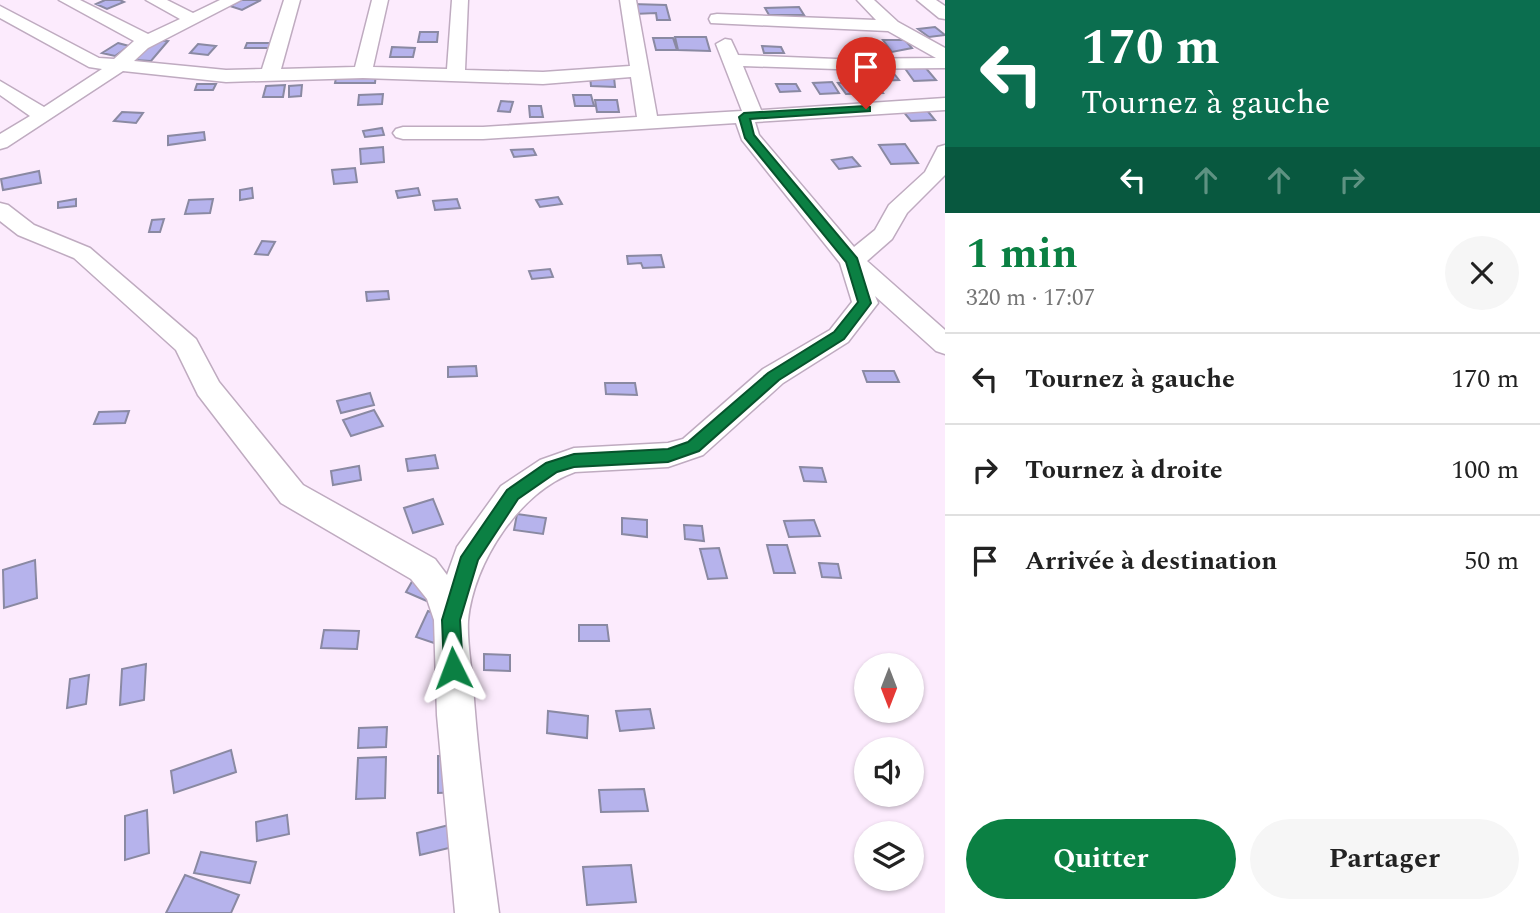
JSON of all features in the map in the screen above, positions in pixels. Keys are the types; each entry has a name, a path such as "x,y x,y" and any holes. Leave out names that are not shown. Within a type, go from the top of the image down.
{"street":[{"path":"0,6 21,0"},
{"path":"67,0 147,41"},
{"path":"153,0 193,19"},
{"path":"0,143 118,65 147,41 233,0"},
{"path":"270,75 292,0"},
{"path":"363,72 380,0"},
{"path":"456,74 460,0"},
{"path":"628,0 648,122"},
{"path":"713,0 749,116 749,135 852,261 945,345"},
{"path":"865,0 892,26 945,55"},
{"path":"925,0 945,14"},
{"path":"0,11 95,63 226,76 363,72 543,78 639,71"},
{"path":"717,19 892,26"},
{"path":"731,60 945,64"},
{"path":"0,88 43,115"},
{"path":"403,133 482,133 945,104"},
{"path":"852,261 884,234 897,211 934,175 945,151"},
{"path":"0,210 26,230 82,253 187,345 208,388 292,494 423,569 441,592 451,620 456,715 478,913"},
{"path":"451,620 470,557 512,495 551,468 574,460 668,455 693,447 773,376 839,336 865,303 852,261"}],"building":[{"path":"105,0 124,2 107,9 96,4"},
{"path":"241,0 261,0 242,10 230,6"},
{"path":"632,4 666,5 670,20 657,20 656,13 634,14"},
{"path":"799,7 804,15 769,15 765,8"},
{"path":"935,27 945,35 929,37 918,29"},
{"path":"420,32 438,32 437,42 418,42"},
{"path":"675,37 706,37 710,51 678,50"},
{"path":"653,38 673,38 677,50 656,50"},
{"path":"152,40 168,41 151,61 135,60"},
{"path":"883,40 905,40 912,48 892,52"},
{"path":"118,43 129,46 115,56 102,53"},
{"path":"247,43 272,43 271,48 245,48"},
{"path":"198,44 216,46 208,55 190,53"},
{"path":"762,46 781,47 784,53 764,53"},
{"path":"392,47 415,48 413,57 390,57"},
{"path":"888,66 899,80 873,81 863,67"},
{"path":"904,67 925,67 936,80 914,81"},
{"path":"337,73 376,73 375,83 335,83"},
{"path":"590,76 614,77 615,87 591,86"},
{"path":"832,82 839,93 820,94 813,83"},
{"path":"875,82 883,93 846,94 838,83"},
{"path":"197,84 216,84 213,90 195,90"},
{"path":"776,84 796,84 800,91 780,92"},
{"path":"285,85 283,97 263,97 266,86"},
{"path":"302,85 301,96 289,97 289,86"},
{"path":"383,94 382,104 358,105 359,95"},
{"path":"573,95 591,95 594,106 575,106"},
{"path":"595,100 617,100 619,112 597,112"},
{"path":"501,101 513,102 510,112 498,111"},
{"path":"529,106 541,106 543,117 530,117"},
{"path":"926,109 935,120 911,121 902,110"},
{"path":"122,112 143,113 136,123 114,121"},
{"path":"382,128 384,135 365,137 363,131"},
{"path":"204,132 205,140 168,145 168,136"},
{"path":"905,144 918,163 891,164 879,145"},
{"path":"383,147 384,162 361,164 360,149"},
{"path":"533,149 536,155 514,157 511,150"},
{"path":"852,157 860,166 839,169 832,160"},
{"path":"355,168 357,182 334,184 332,170"},
{"path":"39,171 41,183 3,190 1,179"},
{"path":"252,188 253,198 240,200 240,190"},
{"path":"418,188 420,195 398,198 396,191"},
{"path":"558,197 562,204 540,207 536,200"},
{"path":"76,199 76,206 58,208 58,202"},
{"path":"213,199 210,213 185,214 189,200"},
{"path":"457,199 460,208 435,210 433,201"},
{"path":"164,219 160,232 149,232 152,220"},
{"path":"262,241 275,242 268,255 255,254"},
{"path":"661,255 664,267 643,268 641,263 628,264 627,256"},
{"path":"550,269 553,277 532,279 529,271"},
{"path":"388,291 389,299 367,301 366,292"},
{"path":"476,366 477,376 448,377 448,367"},
{"path":"863,371 894,371 899,382 867,382"},
{"path":"605,383 635,383 637,395 606,394"},
{"path":"370,393 374,405 341,413 337,401"},
{"path":"374,410 383,426 351,436 343,420"},
{"path":"129,411 125,423 94,424 99,412"},
{"path":"435,455 438,468 408,471 406,459"},
{"path":"359,466 361,480 333,485 331,471"},
{"path":"800,467 822,468 826,482 804,481"},
{"path":"433,499 443,524 413,533 404,508"},
{"path":"517,514 546,518 543,534 514,530"},
{"path":"622,518 647,520 647,537 622,534"},
{"path":"814,520 820,536 789,537 784,521"},
{"path":"684,525 702,526 704,541 685,539"},
{"path":"767,545 787,545 795,573 774,573"},
{"path":"719,548 727,578 708,579 700,549"},
{"path":"35,560 37,598 4,608 3,570"},
{"path":"819,563 838,564 841,578 822,577"},
{"path":"414,578 436,605 406,592"},
{"path":"428,611 445,617 434,643 416,637"},
{"path":"579,625 607,625 609,641 579,641"},
{"path":"324,630 359,631 357,649 321,648"},
{"path":"484,654 510,655 510,671 484,670"},
{"path":"146,664 144,700 120,705 122,669"},
{"path":"89,675 86,704 67,708 70,679"},
{"path":"650,709 654,728 620,731 616,711"},
{"path":"548,711 588,716 587,738 547,733"},
{"path":"387,727 386,747 358,748 359,728"},
{"path":"231,750 236,772 174,793 171,771"},
{"path":"438,756 461,756 462,792 438,793"},
{"path":"386,757 385,798 356,799 358,758"},
{"path":"644,789 648,811 601,812 599,790"},
{"path":"147,810 149,853 125,860 125,816"},
{"path":"287,815 289,834 257,841 256,822"},
{"path":"453,824 457,846 420,855 417,833"},
{"path":"201,852 256,862 250,883 194,873"},
{"path":"631,865 636,902 587,905 583,867"},
{"path":"185,875 239,895 231,913 166,913"}],"route":[{"path":"453,668 451,620 470,557 512,495 551,468 574,460 668,455 693,447 773,376 839,336 865,303 852,261 749,135 744,117 866,109"}]}
